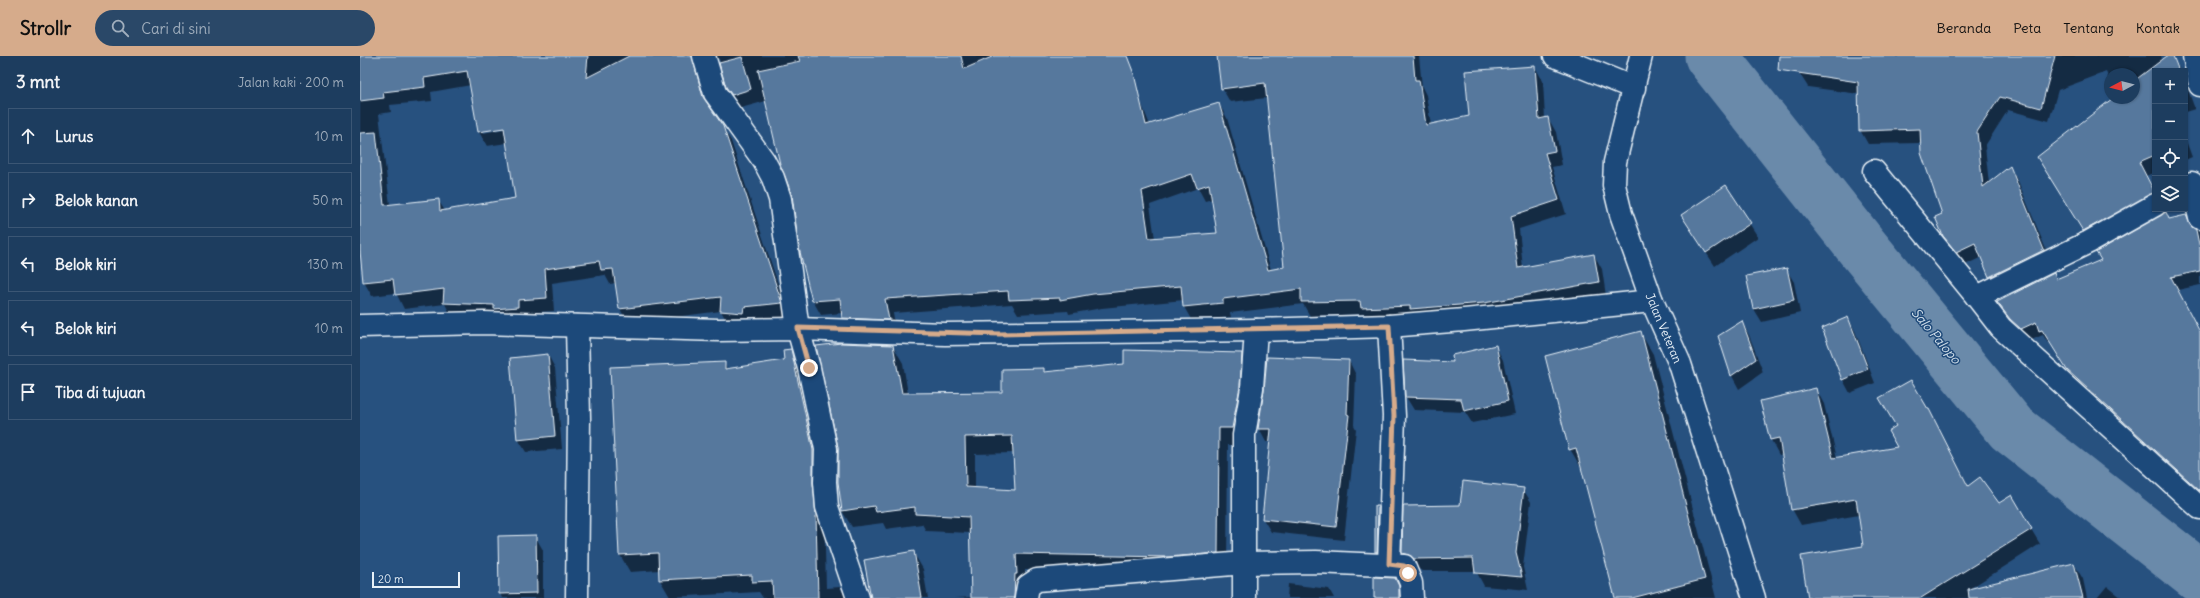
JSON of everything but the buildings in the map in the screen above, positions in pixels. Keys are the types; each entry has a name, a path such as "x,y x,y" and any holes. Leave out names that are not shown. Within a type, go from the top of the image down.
{"main road":[{"path":"704,56 715,93 764,161 773,178 780,199 798,328 814,390 826,449 825,482 827,507 858,598"},
{"path":"1555,56 1634,88"},
{"path":"2194,56 2200,85"},
{"name":"Jalan Veteran","path":"1641,58 1615,162 1614,185 1621,214 1652,301 1680,364 1754,598"},
{"path":"1874,171 2001,328 2200,508"},
{"path":"2192,182 2200,218"},
{"path":"1977,297 2089,242 2152,207"},
{"path":"360,326 484,324 719,330 798,328 960,334 1256,330 1389,326 1554,312 1652,301"},
{"path":"576,326 578,418 577,598"},
{"path":"1389,326 1394,416 1389,564"},
{"path":"1244,598 1244,435 1252,388 1256,330"},
{"path":"1026,598 1028,586 1037,580 1245,563 1389,564 1404,566 1411,583 1412,598"}],"waterway":[{"name":"Salo Palopo","path":"1711,56 1862,247 2011,428 2200,577"}],"route":[{"path":"809,368 798,328 945,334 1000,334 1256,330 1389,326 1394,416 1389,564 1404,566 1408,573"}]}
